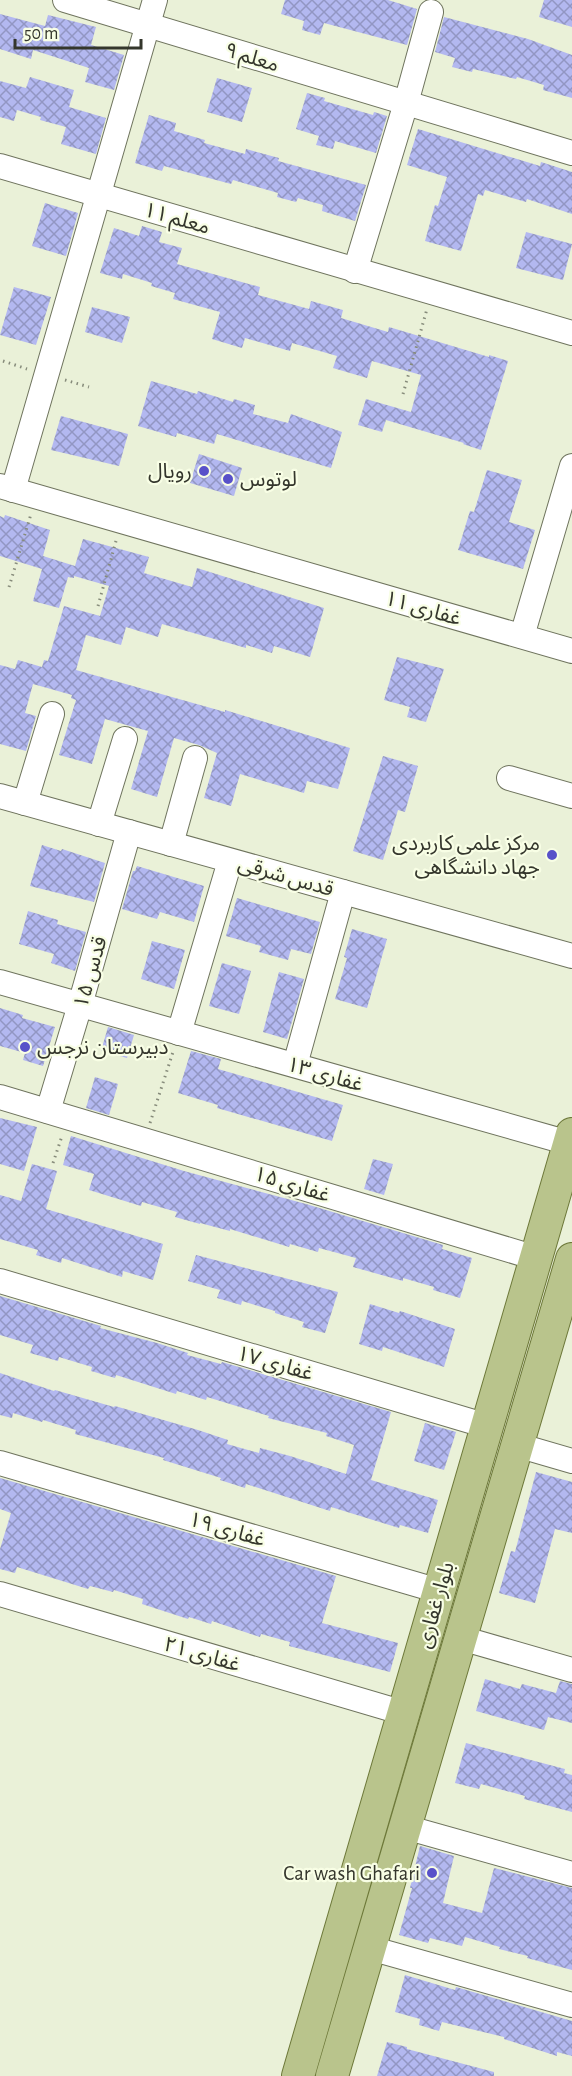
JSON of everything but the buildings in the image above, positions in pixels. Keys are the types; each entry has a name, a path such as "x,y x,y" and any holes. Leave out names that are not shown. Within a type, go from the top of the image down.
{"main road":[{"name":"بلوار غفاری","path":"298,2076 571,1138"},
{"name":"بلوار غفاری","path":"332,2076 572,1259"}],"street":[{"name":"معلم ۹","path":"65,0 572,153"},
{"path":"16,491 56,342 155,0"},
{"path":"355,271 431,12"},
{"name":"معلم ۱۱","path":"0,166 572,333"},
{"path":"522,636 572,466"},
{"name":"غفاری ۱۱","path":"16,491 572,651"},
{"path":"25,803 51,714"},
{"path":"99,824 125,739"},
{"path":"171,844 195,758"},
{"path":"509,778 572,796"},
{"name":"قدس شرقی","path":"0,796 572,956"},
{"name":"قدس ۱۵","path":"58,1114 80,1005 129,832"},
{"path":"179,1033 230,861"},
{"path":"294,1065 343,892"},
{"path":"538,947 572,947"},
{"path":"538,947 559,957 572,971"},
{"name":"غفاری ۱۳","path":"0,982 294,1065 571,1138"},
{"name":"غفاری ۱۵","path":"0,1097 536,1258"},
{"name":"غفاری ۱۷","path":"0,1281 487,1426"},
{"path":"517,1445 572,1461"},
{"name":"غفاری ۱۹","path":"7,1465 439,1591"},
{"name":"غفاری ۲۱","path":"0,1594 404,1713"},
{"path":"461,1638 572,1670"},
{"path":"405,1827 572,1874"},
{"path":"370,1948 572,2005"}],"path":[{"path":"403,394 432,293"},
{"path":"9,587 16,491"},
{"path":"98,606 122,522"},
{"path":"144,1140 179,1033"},
{"path":"53,1163 58,1114"}],"place":[{"name":"رویال","path":"204,471"},
{"name":"لوتوس","path":"228,479"},
{"name":"مرکز علمی کاربردی جهاد دانشگاهی","path":"552,855"},
{"name":"دبیرستان نرجس","path":"25,1047"},
{"name":"Car wash Ghafari","path":"432,1873"}]}
